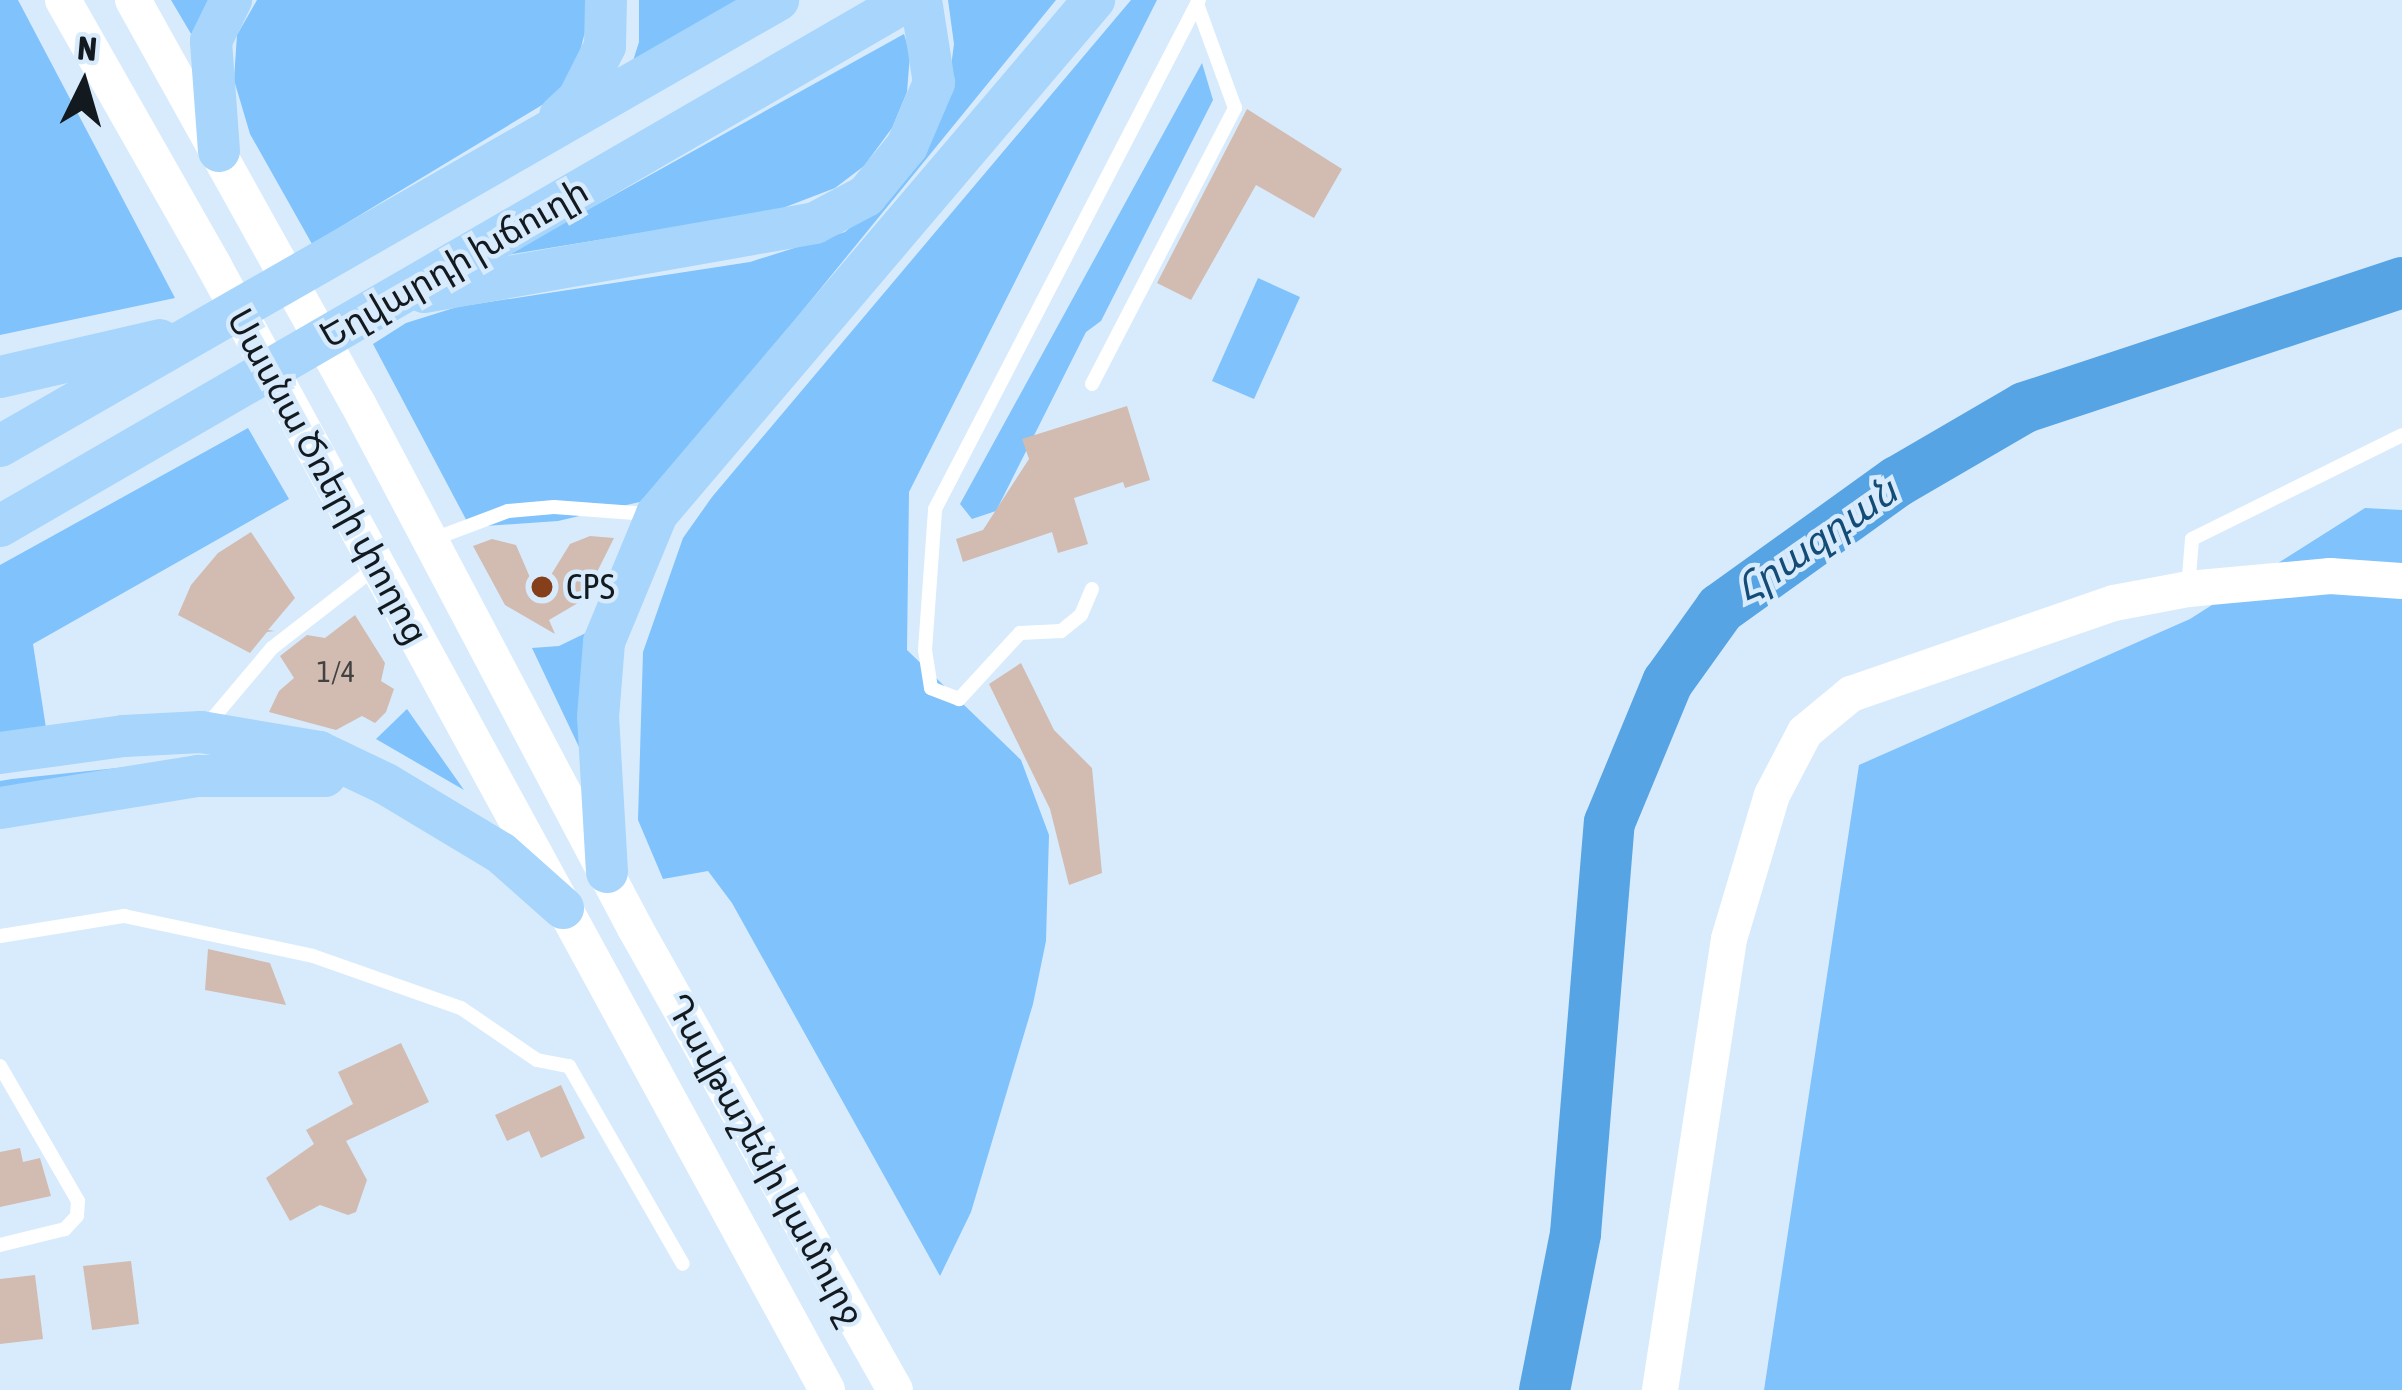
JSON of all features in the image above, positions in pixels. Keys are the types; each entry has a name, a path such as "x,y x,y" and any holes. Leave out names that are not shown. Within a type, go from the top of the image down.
{"main road":[{"name":"Սասնա Ծռերի փողոց","path":"63,0 304,430 586,956"},
{"name":"Սասնա Ծռերի փողոց","path":"133,0 357,402 635,928"},
{"path":"219,151 211,41 231,0"},
{"path":"539,136 579,98 592,76 605,46 606,0"},
{"name":"Եղվարդի խճուղի","path":"0,446 778,0"},
{"name":"Եղվարդի խճուղի","path":"0,526 908,0"},
{"path":"393,297 815,223 866,196 917,128 934,82 921,0"},
{"path":"607,872 598,717 604,642 657,514 1094,0"},
{"path":"0,376 202,331"},
{"path":"1660,1390 1729,939 1772,794 1804,732 1851,694 2114,603 2188,589 2330,576 2402,581"},
{"path":"0,753 124,736 201,732 319,752 386,784 501,853 563,908"},
{"path":"0,808 198,776 295,773 386,784"},
{"name":"Դավթաշենի կամուրջ","path":"635,928 895,1390"},
{"name":"Դավթաշենի կամուրջ","path":"586,956 827,1390"}],"lane":[{"path":"1092,384 1234,108 1198,2"},
{"path":"1092,590 1081,615 1060,632 1020,633 959,699 931,688 925,650 935,509 1198,2"},
{"path":"2188,589 2192,539 2402,435"},
{"path":"431,540 508,511 554,507 657,514"},
{"path":"201,732 284,637 377,566"},
{"path":"0,936 124,916 313,956 461,1009 537,1060 569,1066 683,1264"},
{"path":"0,1066 78,1201 77,1216 65,1229 0,1245"}],"shaded area":[{"path":"0,0 18,0 175,298 0,335"},
{"path":"171,0 224,0 197,44"},
{"path":"257,0 585,0 585,32 574,74 552,99 312,244 250,134 234,80 237,35"},
{"path":"639,0 753,0 631,67 639,42"},
{"path":"948,0 1056,0 648,500 558,521 470,527 373,344 406,323 457,307 750,262 845,232 889,195 947,97 954,44"},
{"path":"1131,0 1157,0 909,492 907,650 1021,760 1049,835 1046,941 1033,1004 971,1212 940,1276 732,903 708,871 663,879 638,820 643,652 683,538 712,497"},
{"path":"904,34 910,54 907,92 892,128 864,166 835,188 775,211 506,255"},
{"path":"1202,63 1213,100 1101,321 1086,332 996,511 972,519 960,504"},
{"path":"1258,278 1300,297 1254,399 1212,381"},
{"path":"248,428 289,499 33,644 46,728 0,736 0,565"},
{"path":"2365,508 2402,510 2402,1390 1764,1390 1859,765 2190,619"},
{"path":"590,631 579,747 532,648 559,646"},
{"path":"407,709 464,790 376,739"},
{"path":"203,759 0,794 0,781"}],"building":[{"path":"1247,109 1342,169 1314,218 1256,185 1191,300 1157,283"},
{"path":"1127,406 1150,480 1125,488 1123,482 1074,498 1088,544 1058,553 1052,532 963,562 956,539 983,530 1029,459 1022,439"},
{"path":"251,532 295,598 268,630 275,631 267,632 250,653 178,615 191,585 218,553"},
{"name":"CPS","path":"590,536 614,538 583,600 549,620 555,634 505,605 473,546 492,539 516,545 538,596 570,544"},
{"path":"355,615 385,663 381,681 394,689 386,712 375,723 362,716 336,730 269,712 279,691 294,678 280,656 307,635 325,638"},
{"path":"1021,663 1054,730 1092,768 1102,873 1069,885 1050,809 989,684"},
{"path":"208,949 270,963 286,1005 205,990"},
{"path":"401,1043 429,1102 346,1141 367,1180 356,1212 348,1215 320,1205 290,1221 266,1178 314,1144 306,1130 353,1104 338,1072"},
{"path":"561,1085 585,1138 541,1158 529,1131 507,1141 495,1115"},
{"path":"20,1148 23,1162 40,1158 51,1196 0,1207 0,1152"},
{"path":"131,1261 139,1324 92,1330 83,1266"},
{"path":"35,1275 43,1339 0,1344 0,1279"}],"waterway":[{"name":"Հրազդան","path":"1544,1390 1575,1233 1609,822 1667,682 1720,608 1897,481 2024,407 2402,282"}],"place":[{"name":"CPS","path":"542,587"}]}
